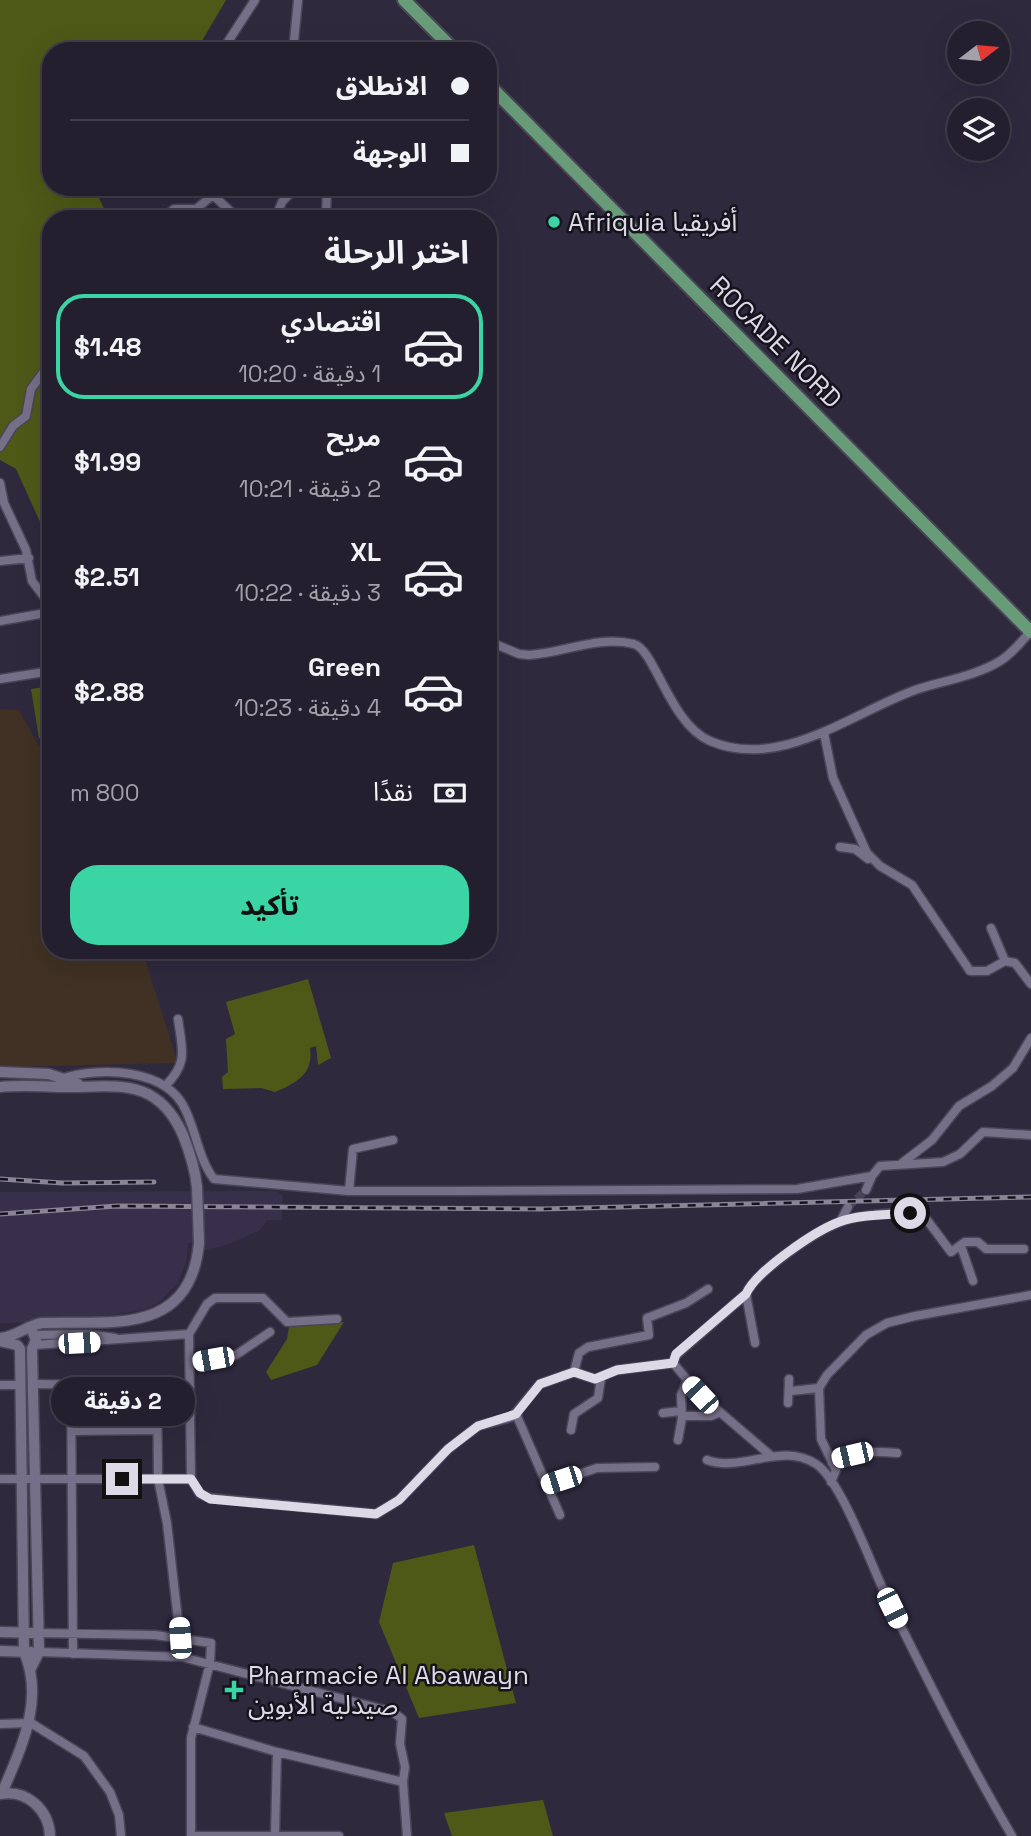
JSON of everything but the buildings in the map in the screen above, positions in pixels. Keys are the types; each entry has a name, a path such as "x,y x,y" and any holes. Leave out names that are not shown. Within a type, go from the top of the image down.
{"highway":[{"path":"404,0 446,42"},
{"name":"ROCADE NORD","path":"497,93 1031,632"}],"street":[{"path":"228,42 255,0"},
{"path":"294,42 298,0"},
{"path":"173,210 196,209 212,196"},
{"path":"214,196 229,210"},
{"path":"0,447 13,426 26,416 31,389 42,374"},
{"path":"0,483 10,516 29,558 32,581 42,596"},
{"path":"0,520 10,516"},
{"path":"0,561 29,558"},
{"path":"0,621 42,611"},
{"path":"497,645 529,655 603,642 635,644 647,654 681,719 708,740 726,746 768,746 824,733 880,704 1000,662 1031,632"},
{"path":"0,679 42,673"},
{"path":"824,733 833,778 853,826 875,862"},
{"path":"840,847 855,849 912,885 970,971 987,971 1005,961 1015,963 1031,984"},
{"path":"991,928 1005,961"},
{"path":"165,1086 180,1070 182,1052 178,1019"},
{"path":"902,1163 932,1140 959,1106 992,1086 1013,1068 1031,1038"},
{"path":"50,1836 40,1807 24,1796 1,1794 30,1723 31,1668 24,1652 20,1385 26,1340 34,1324 134,1318 164,1310 179,1300 190,1280 198,1242 197,1187 190,1151 175,1118 162,1102 134,1088 81,1085 4,1086 3,1073 49,1074 81,1085"},
{"path":"37,1085 90,1074 143,1076 165,1086 184,1106 214,1179 349,1191 797,1189 872,1176"},
{"path":"866,1190 880,1166 953,1159 983,1132 1031,1135"},
{"path":"349,1191 353,1149 393,1140"},
{"path":"840,1222 848,1207"},
{"path":"673,1363 676,1354 746,1294 751,1282 783,1255 840,1222 921,1213 951,1252 965,1242 978,1241 986,1249 1024,1249"},
{"path":"961,1246 973,1281"},
{"path":"574,1372 579,1353 588,1347 649,1335 647,1318 686,1303 708,1289"},
{"path":"746,1294 755,1343"},
{"path":"831,1482 837,1474 821,1439 819,1388 866,1335 887,1323 1031,1295"},
{"path":"337,1319 287,1322 263,1298 215,1298 207,1304 189,1334 191,1479 200,1493 210,1499 376,1514 399,1500 448,1449 478,1426 516,1414 540,1384 574,1372 589,1378 601,1378 617,1370 673,1363"},
{"path":"190,1363 236,1355 270,1332"},
{"path":"0,1340 118,1339 189,1334"},
{"path":"26,1340 33,1384 39,1652 31,1668"},
{"path":"673,1363 687,1381 770,1455"},
{"path":"570,1430 574,1414 598,1398 601,1378"},
{"path":"788,1403 789,1379"},
{"path":"678,1440 682,1391 687,1381"},
{"path":"33,1384 190,1386"},
{"path":"0,1385 20,1385"},
{"path":"71,1385 73,1654"},
{"path":"157,1385 158,1479 173,1567 180,1638"},
{"path":"790,1391 819,1388"},
{"path":"663,1413 710,1416 720,1412"},
{"path":"516,1414 560,1515"},
{"path":"73,1431 156,1430"},
{"path":"824,1471 833,1461 866,1452 897,1453"},
{"path":"707,1460 757,1460 770,1455 814,1462 824,1471 911,1647 1012,1836"},
{"path":"547,1485 597,1468 655,1467"},
{"path":"0,1479 191,1479"},
{"path":"0,1632 180,1638 211,1643 210,1663 192,1727 191,1836 340,1836"},
{"path":"0,1651 159,1655 210,1663 401,1716 400,1744 405,1767 403,1782 407,1836"},
{"path":"0,1724 30,1723 70,1746 95,1768 116,1805 121,1836"},
{"path":"192,1727 277,1752 403,1782"},
{"path":"275,1836 277,1752"}],"shaded area":[{"path":"0,709 19,710 42,752 42,959 145,959 178,1063 0,1067"},
{"path":"277,1191 283,1197 282,1220 267,1220 260,1230 227,1245 204,1250 204,1242 188,1243 187,1260 178,1283 158,1303 143,1310 112,1315 0,1324 0,1192"}],"green space":[{"path":"0,0 226,0 201,42 42,42 42,196 98,196 105,210 42,210 42,526 16,469 0,460"},
{"path":"42,687 42,737 39,738 31,689"},
{"path":"308,979 331,1058 318,1065 316,1046 310,1048 311,1057 306,1071 296,1081 275,1092 261,1088 223,1089 222,1077 228,1072 226,1039 235,1034 226,1002"},
{"path":"344,1322 317,1365 271,1380 266,1372 287,1339 289,1327"},
{"path":"474,1545 516,1703 419,1718 379,1622 393,1563"},
{"path":"543,1800 553,1836 452,1836 444,1813"}],"tunnel":[{"path":"848,1207 866,1190"}],"railway":[{"path":"0,1179 62,1183 154,1182"},
{"path":"0,1214 117,1206 541,1209 1031,1197"}],"place":[{"name":"Afriquia أفريقيا","path":"554,222"},
{"name":"Pharmacie Al Abawayn صيدلية الأبوين","path":"234,1690"}],"route":[{"path":"122,1479 191,1479 200,1493 210,1499 292,1504 365,1515 376,1514 399,1500 448,1449 478,1426 516,1414 540,1384 574,1372 595,1379 617,1370 673,1363 676,1354 746,1294 751,1282 783,1255 840,1222 910,1213"}]}
